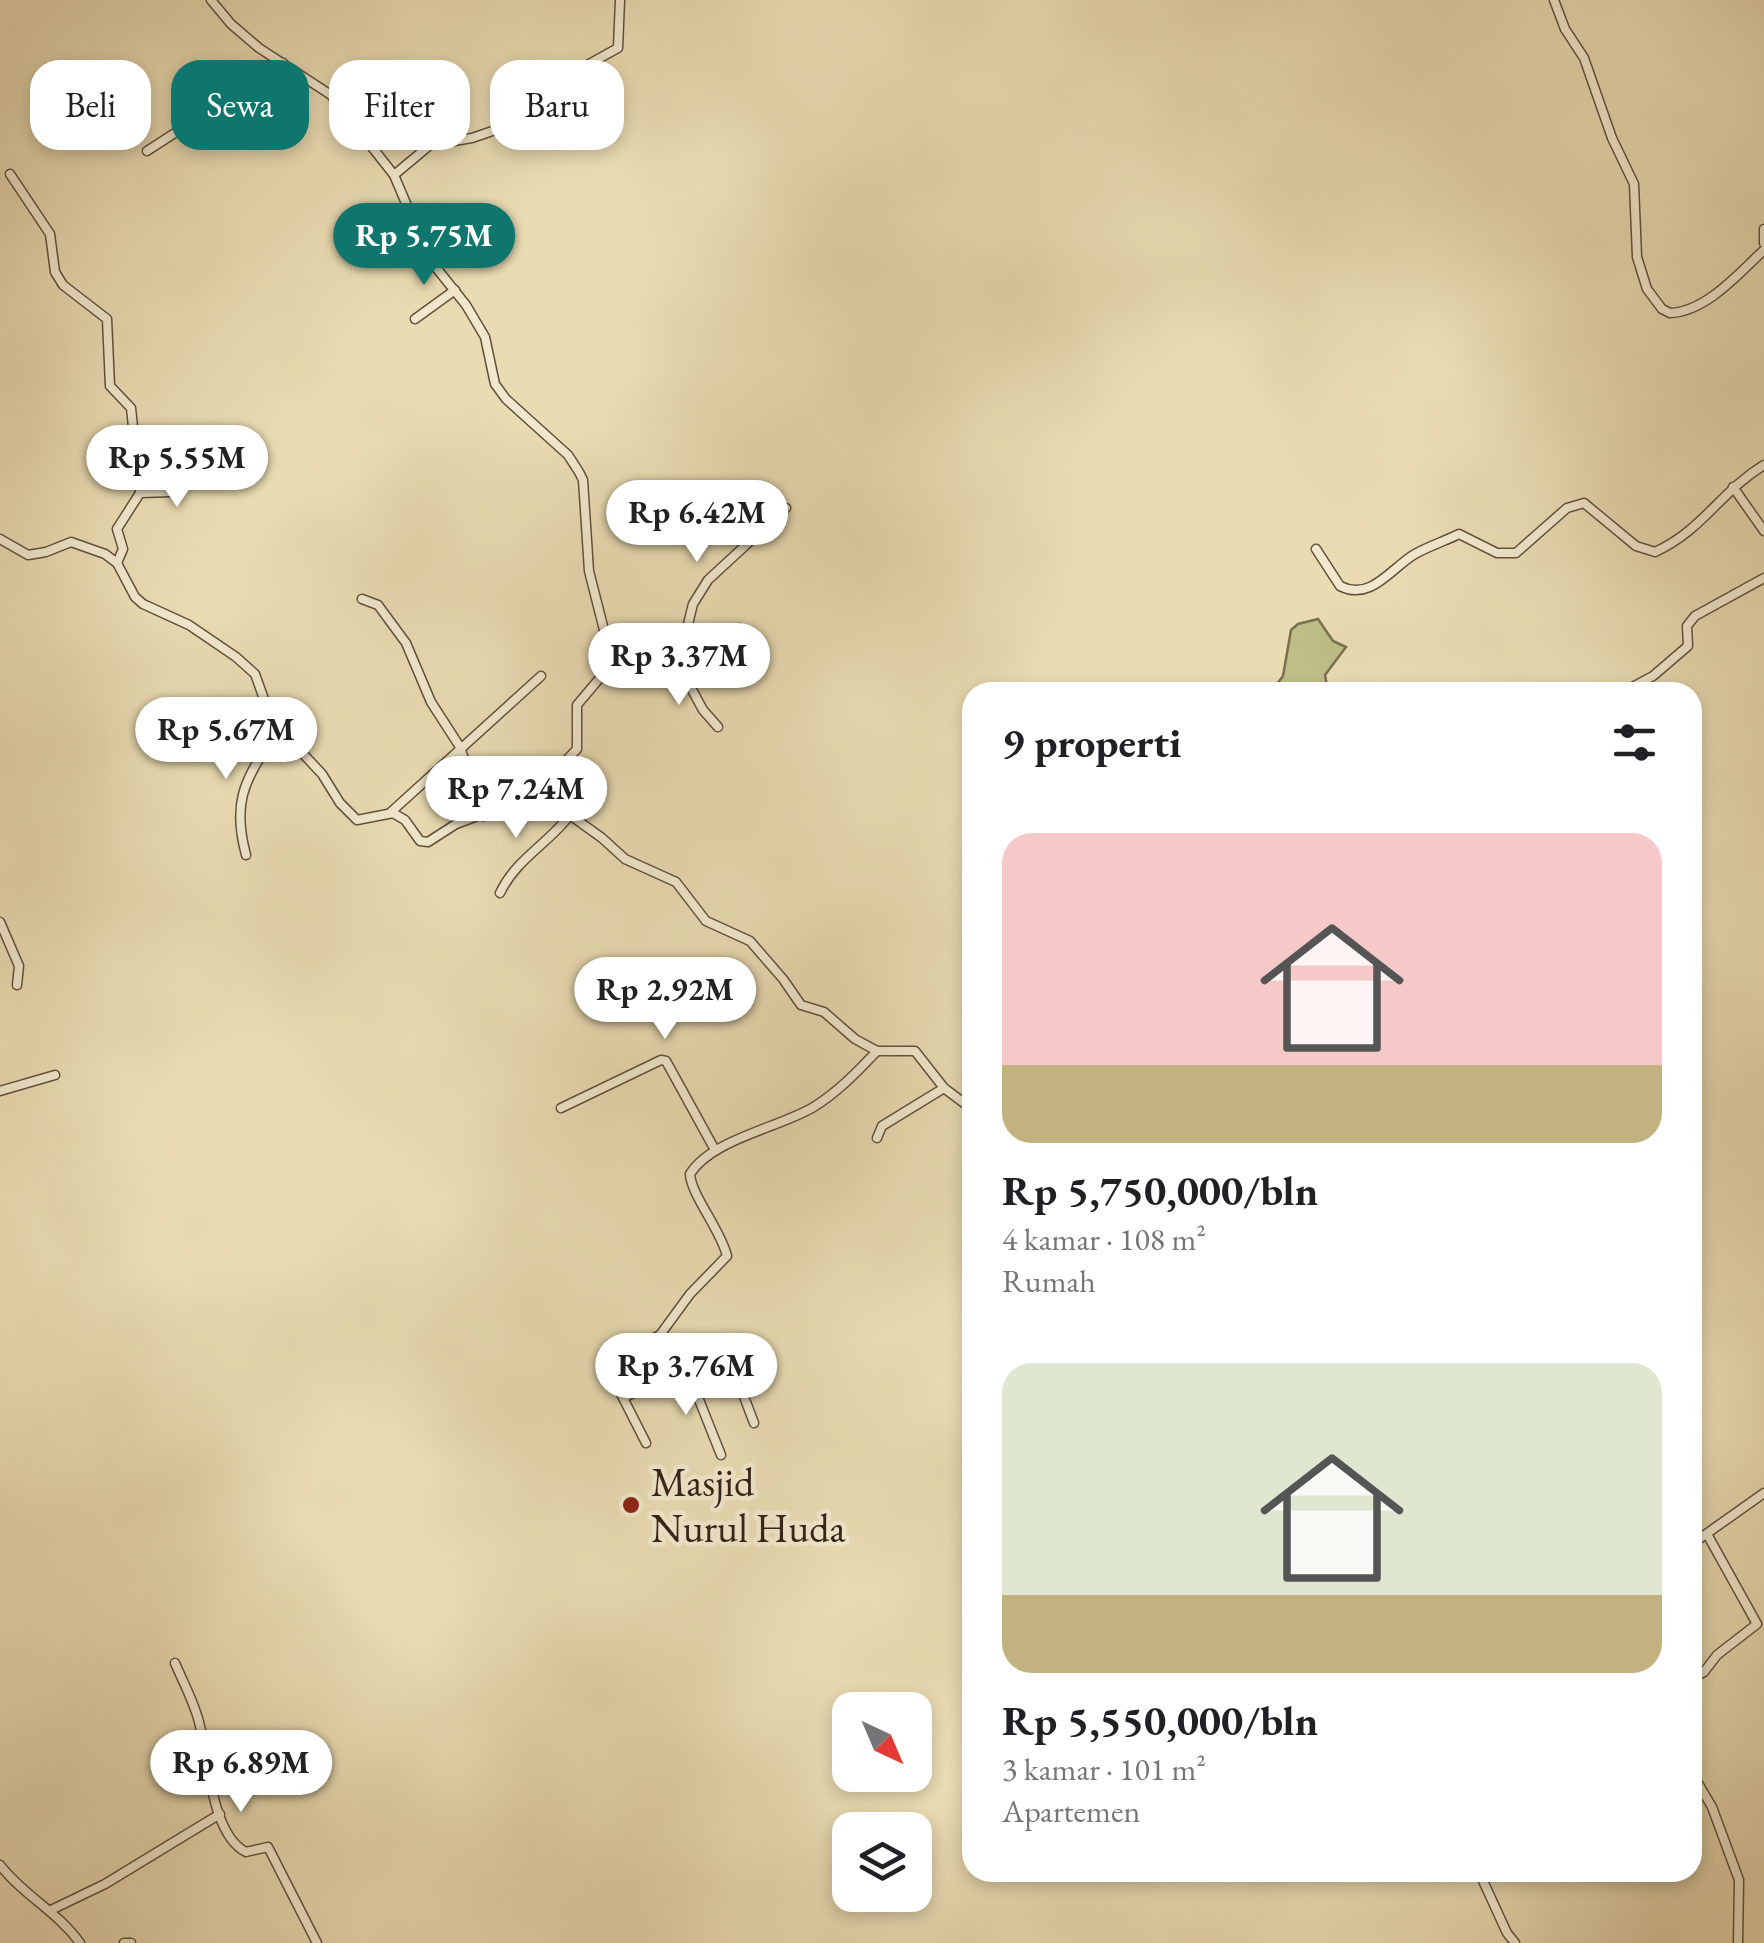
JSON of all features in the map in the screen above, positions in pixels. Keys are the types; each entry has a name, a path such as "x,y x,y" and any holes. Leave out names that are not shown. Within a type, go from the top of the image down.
{"street":[{"path":"211,0 231,24 279,60"},
{"path":"394,175 430,145 472,138 512,124 524,114 540,86 560,80 618,48 620,0"},
{"path":"1554,0 1565,29 1584,58 1612,138 1634,184 1638,257 1653,299 1670,313 1690,308 1710,296 1764,246 1764,229"},
{"path":"309,80 331,95 394,175 430,260 455,290 485,338 495,384 506,399 568,455 584,480 589,571 610,666"},
{"path":"10,174 50,234 56,272 62,284 108,319 110,386 131,408 140,493 118,526 123,549 117,563"},
{"path":"414,319 455,290"},
{"path":"1316,549 1345,590 1368,587 1384,581 1411,556 1459,534 1497,553 1516,553 1567,508 1584,503 1636,546 1654,552 1706,519 1734,487 1764,465"},
{"path":"140,493 170,492 203,474"},
{"path":"1734,487 1764,531"},
{"path":"718,727 688,688 678,664 693,604 708,580 786,508"},
{"path":"0,539 28,555 70,542 117,563 138,600 189,626 255,674 264,699 293,743 354,818 362,822 391,812 541,676"},
{"path":"1642,682 1688,646 1687,626 1695,616 1764,578"},
{"path":"362,598 378,605 394,623 431,702 460,747 483,816"},
{"path":"391,812 402,817 424,843 456,824 483,816 547,781 577,749 577,705 610,666 678,664 739,628"},
{"path":"211,730 224,726 264,699"},
{"path":"246,854 238,809 244,788 281,722"},
{"path":"547,781 570,815 630,863 682,886 706,921 750,941 801,1005 824,1012 855,1039 877,1051 915,1051 944,1088 962,1102"},
{"path":"500,893 519,863 546,843 570,815"},
{"path":"2,928 20,966 17,985"},
{"path":"646,1444 616,1384 614,1364 660,1336 690,1294 727,1256 706,1206 690,1181 694,1168 715,1150 814,1106 840,1088 877,1051"},
{"path":"561,1108 666,1061 715,1150"},
{"path":"0,1091 55,1075"},
{"path":"877,1138 882,1126 944,1088"},
{"path":"623,1398 715,1352 729,1357 754,1423"},
{"path":"686,1367 721,1455"},
{"path":"1702,1537 1764,1493"},
{"path":"1702,1673 1717,1655 1757,1624 1707,1534"},
{"path":"174,1663 199,1723 210,1786 220,1814 240,1849 246,1852 264,1846 274,1853 317,1943"},
{"path":"1702,1790 1739,1880 1738,1943"},
{"path":"50,1910 105,1884 220,1814"},
{"path":"0,1865 80,1943"},
{"path":"1483,1882 1506,1933 1515,1943"},
{"path":"124,1943 132,1943"}],"green space":[{"path":"1318,619 1333,641 1346,647 1325,675 1326,682 1278,682 1291,630"}],"place":[{"name":"Masjid Nurul Huda","path":"631,1505"}]}
